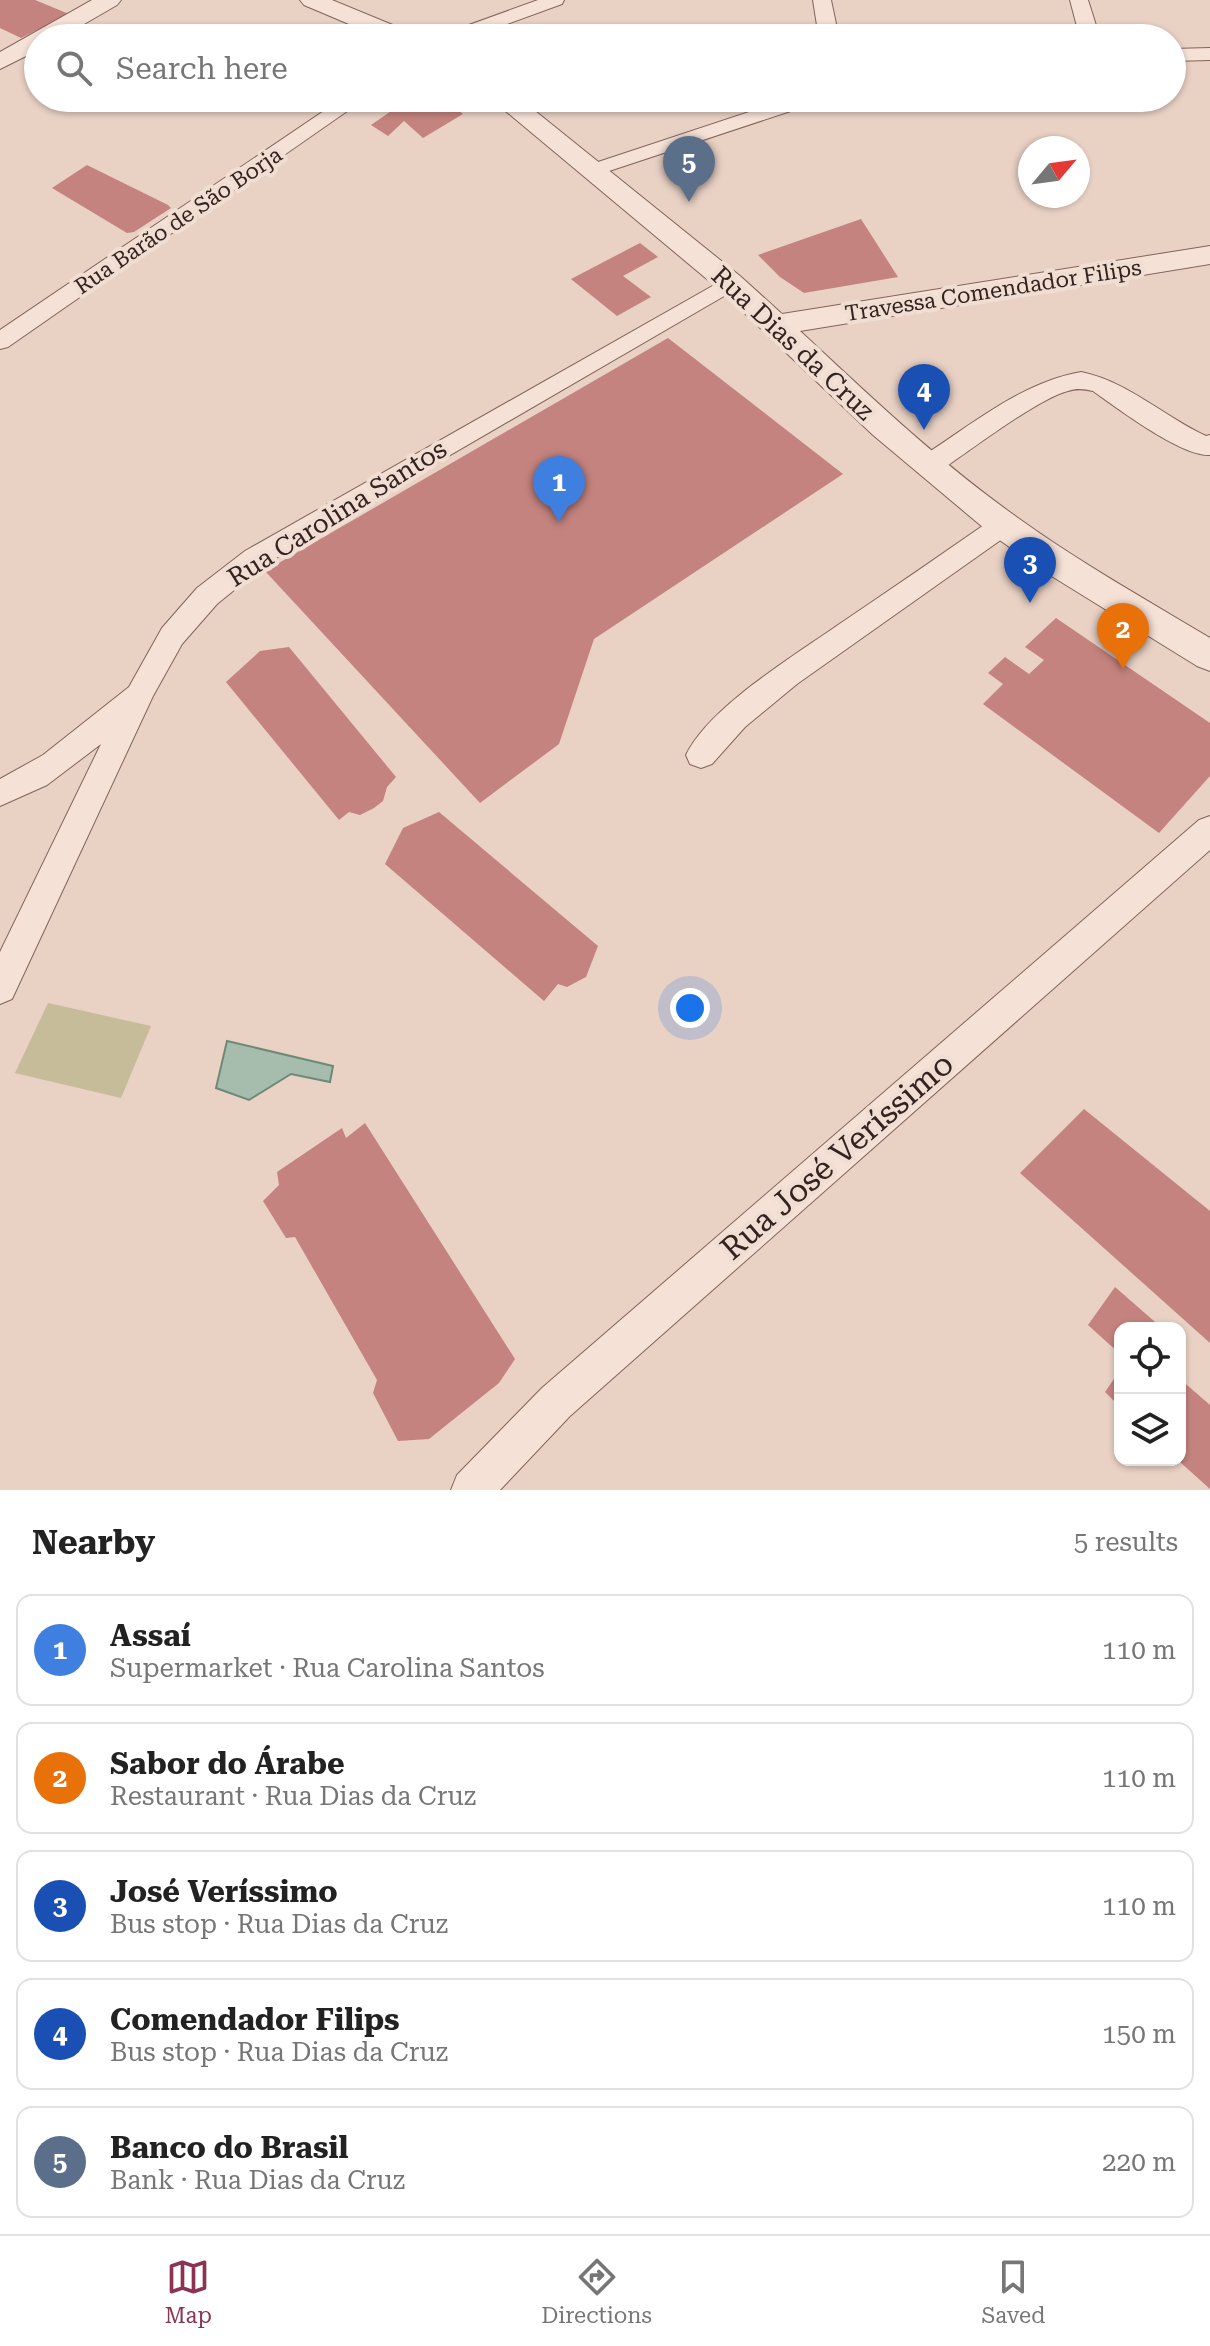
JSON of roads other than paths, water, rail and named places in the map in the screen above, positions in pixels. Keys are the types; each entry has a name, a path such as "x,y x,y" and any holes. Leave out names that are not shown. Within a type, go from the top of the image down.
{"street":[{"path":"67,24 109,0"},
{"path":"312,0 369,24"},
{"path":"489,24 555,0"},
{"path":"822,0 826,24"},
{"path":"1079,0 1086,24"},
{"path":"0,62 24,48"},
{"path":"1186,55 1210,54"},
{"name":"Rua Barão de São Borja","path":"0,341 335,112"},
{"name":"Rua Dias da Cruz","path":"520,112 730,283 929,465 1003,525 1057,563 1210,656"},
{"path":"593,170 769,112"},
{"name":"Travessa Comendador Filips","path":"777,325 1210,255"},
{"name":"Rua Carolina Santos","path":"0,988 141,691 172,636 207,596 255,558 730,283"},
{"path":"929,465 1047,390 1058,384 1081,380 1100,384 1164,427 1209,447"},
{"path":"701,755 735,718 787,676 1003,525"},
{"path":"0,793 17,788 46,770 141,691"},
{"name":"Rua José Veríssimo","path":"472,1490 556,1402 1210,830"}],"place":[{"name":"Banco do Brasil","path":"689,202"},
{"name":"Comendador Filips","path":"924,430"},
{"name":"Assaí","path":"559,522"},
{"name":"José Veríssimo","path":"1030,603"},
{"name":"Sabor do Árabe","path":"1123,669"}]}
